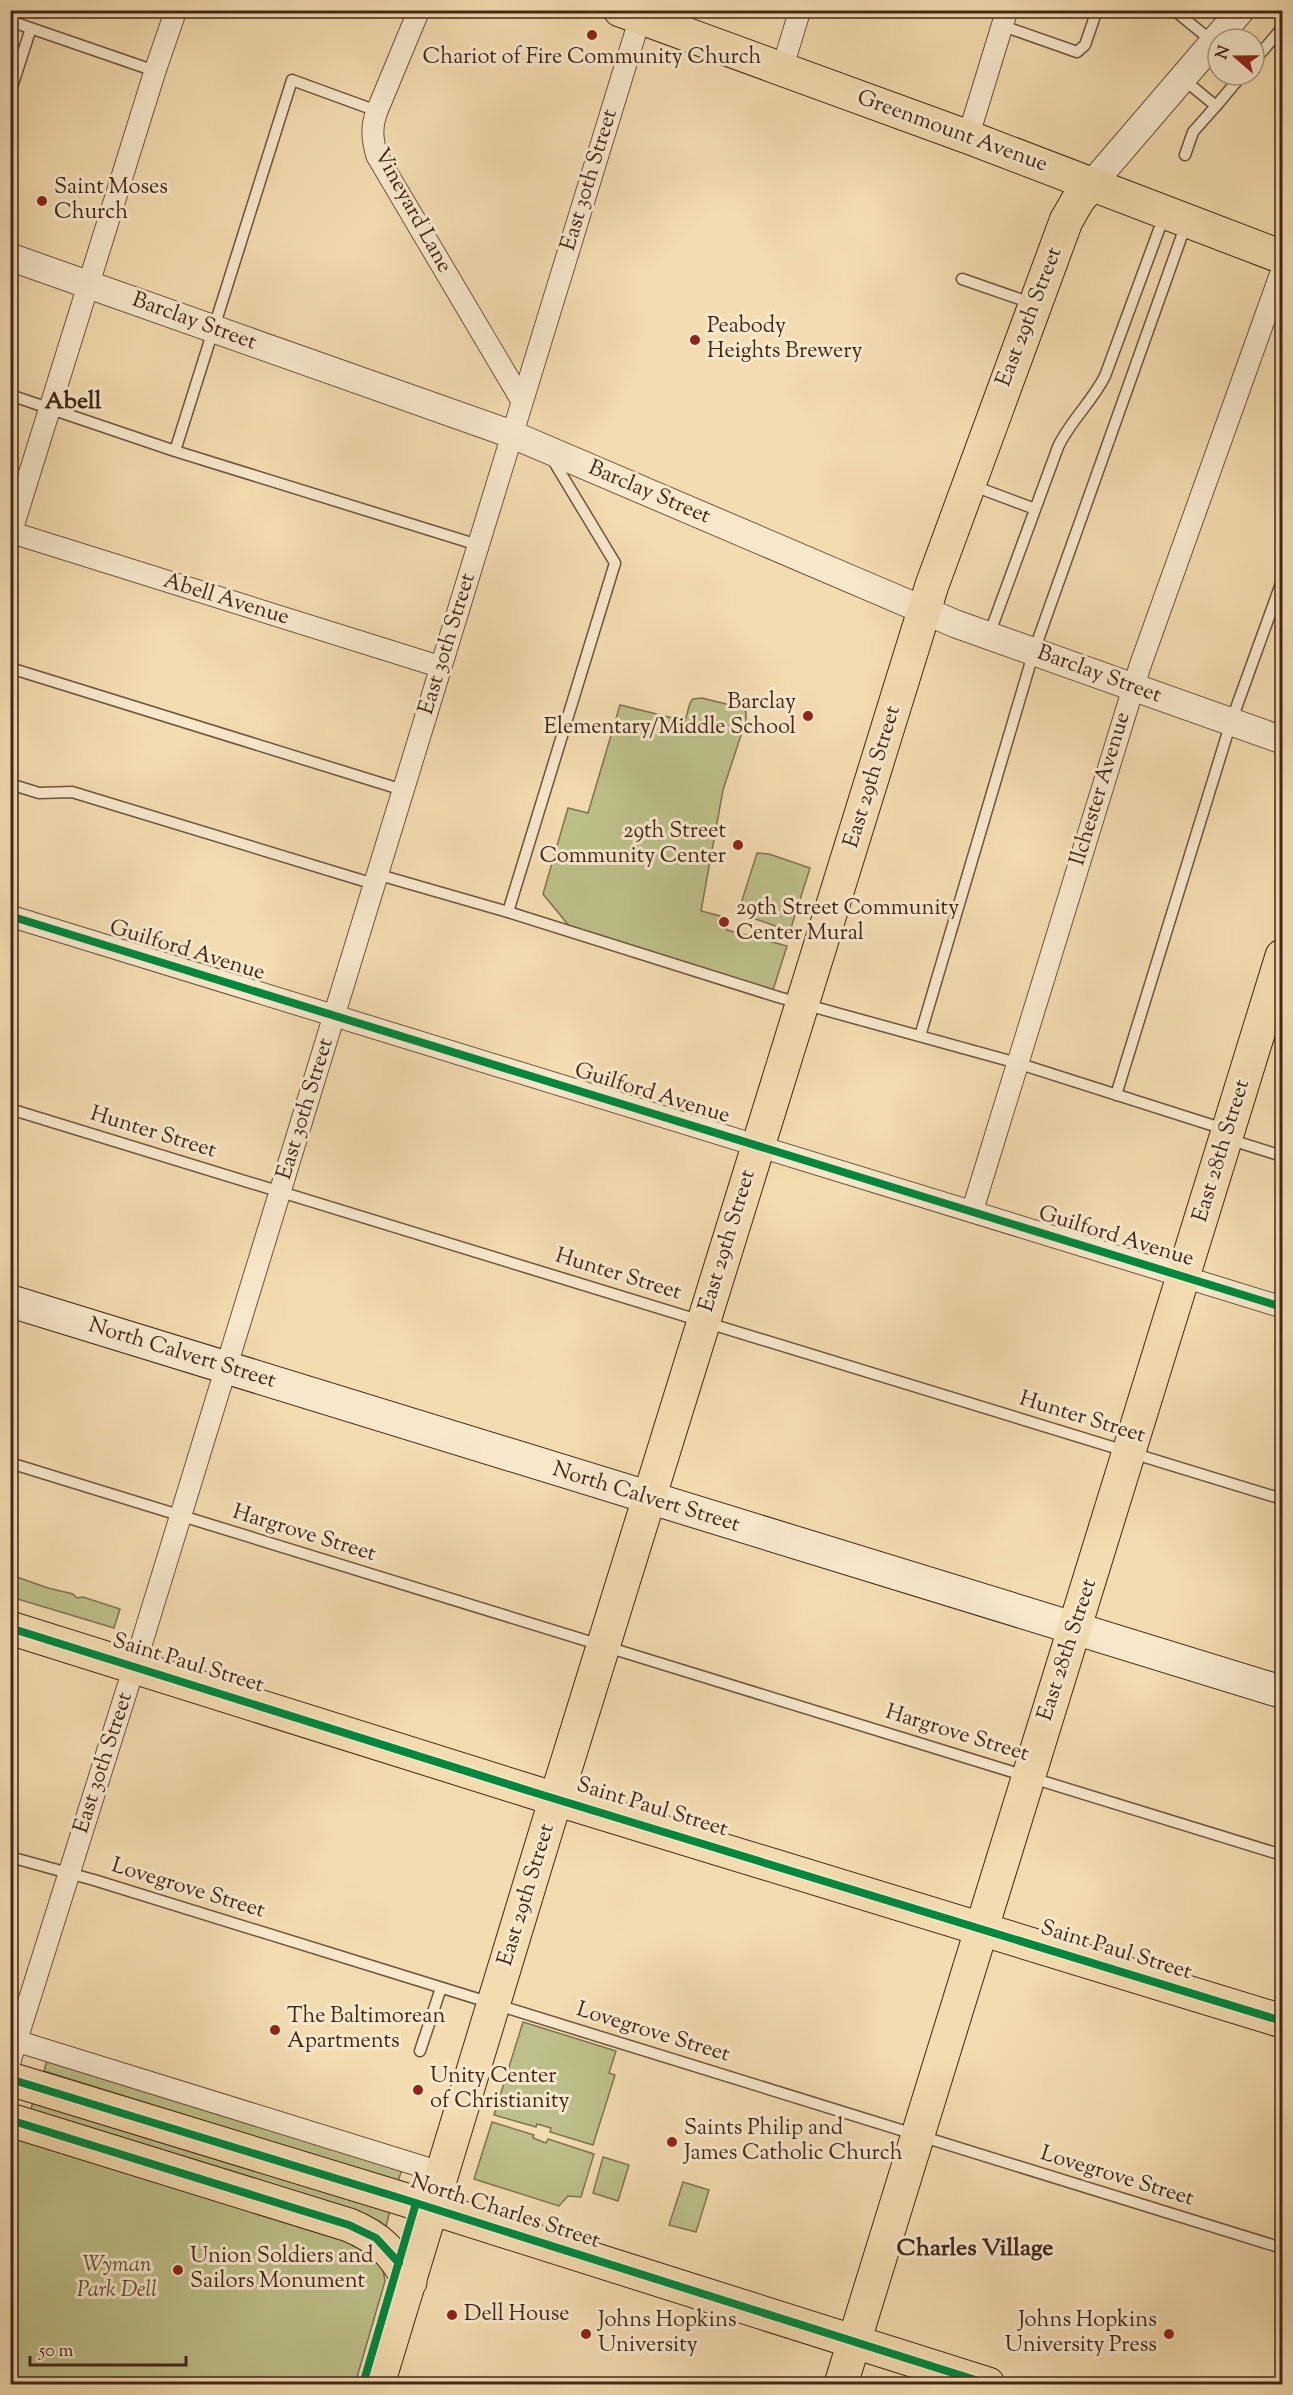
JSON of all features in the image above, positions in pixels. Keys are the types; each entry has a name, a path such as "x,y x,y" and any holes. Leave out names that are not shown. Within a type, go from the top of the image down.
{"main road":[{"name":"Greenmount Avenue","path":"630,14 968,137 1282,257"},
{"name":"East 29th Street","path":"378,2385 556,1798 924,610 1034,304 1071,210 1091,185"},
{"name":"East 28th Street","path":"841,2385 1027,1776 1075,1628 1282,956"},
{"name":"North Calvert Street","path":"10,1301 1282,1692"},
{"name":"Saint Paul Street","path":"10,1628 1282,2021"},
{"name":"North Charles Street","path":"10,2079 432,2208 988,2385"},
{"path":"10,2120 349,2224 376,2238 388,2249 410,2282"}],"street":[{"path":"11,534 154,71 176,10"},
{"name":"Vineyard Lane","path":"419,10 377,111 372,133 377,156 522,401"},
{"path":"782,69 800,10"},
{"path":"1227,27 1241,10"},
{"name":"East 30th Street","path":"13,2047 181,1517 522,401 630,14"},
{"path":"968,137 1005,18"},
{"path":"1091,185 1206,52"},
{"name":"Barclay Street","path":"10,257 511,434 924,610 1282,740"},
{"name":"Ilchester Avenue","path":"972,1212 1133,687 1282,270"},
{"name":"Abell Avenue","path":"11,534 441,667"},
{"name":"Guilford Avenue","path":"10,916 1282,1307"},
{"name":"North Charles Street","path":"13,2047 443,2173"}],"lane":[{"path":"1005,18 1077,52 1085,45 1097,10"},
{"path":"1174,10 1206,36"},
{"path":"10,21 154,71"},
{"path":"10,93 31,28"},
{"path":"1266,47 1282,28"},
{"path":"1183,79 1216,106"},
{"path":"175,451 292,80 377,111"},
{"path":"1185,155 1193,132 1232,87"},
{"path":"989,635 1065,432 1093,397 1105,376 1177,217"},
{"path":"920,1036 1034,651 1177,217"},
{"path":"962,279 1034,304"},
{"path":"10,395 175,451 478,545"},
{"path":"508,912 615,563 545,448"},
{"path":"968,484 1035,509"},
{"path":"1116,1095 1231,722 1282,581"},
{"path":"10,668 403,790"},
{"path":"10,784 39,793 72,792 375,879 508,912 803,1003 1017,1063 1116,1095 1282,1156"},
{"name":"Hunter Street","path":"10,1109 1282,1500"},
{"name":"Hargrove Street","path":"10,1463 1282,1855"},
{"name":"Lovegrove Street","path":"10,1857 1282,2248"},
{"path":"420,2051 441,1988"}],"green space":[{"path":"702,698 742,708 746,712 746,720 723,790 701,911 720,916 727,930 787,946 773,990 570,927 543,894 568,808 588,813 620,705 685,721 690,703 693,699"},
{"path":"757,853 769,854 810,868 790,931 738,913"},
{"path":"11,1575 73,1594 77,1598 83,1597 120,1609 114,1628 11,1597"},
{"path":"523,2022 616,2051 609,2073 615,2075 593,2145 550,2132 551,2128 537,2124 536,2127 494,2115"},
{"path":"48,2057 403,2167 398,2181 44,2071"},
{"path":"35,2096 391,2206 385,2231 29,2115"},
{"path":"492,2122 534,2135 533,2138 546,2143 548,2139 594,2154 581,2197 568,2196 559,2206 474,2179"},
{"name":"Wyman Park Dell","path":"11,2136 350,2240 382,2264 385,2281 355,2384 11,2384"},
{"path":"603,2157 629,2165 618,2201 593,2193"},
{"path":"683,2182 709,2190 696,2232 669,2225"}],"cycle path":[{"path":"10,916 1282,1307"},
{"path":"10,1628 536,1793 1282,2021"},
{"path":"10,2079 403,2199 988,2384"},
{"path":"10,2120 349,2225 376,2238 399,2263"},
{"path":"363,2384 416,2203"}],"place":[{"name":"Chariot of Fire Community Church","path":"592,35"},
{"name":"Saint Moses Church","path":"42,201"},
{"name":"Peabody Heights Brewery","path":"695,340"},
{"name":"Barclay Elementary/Middle School","path":"808,716"},
{"name":"29th Street Community Center","path":"738,845"},
{"name":"29th Street Community Center Mural","path":"724,922"},
{"name":"The Baltimorean Apartments","path":"275,2030"},
{"name":"Unity Center of Christianity","path":"418,2090"},
{"name":"Saints Philip and James Catholic Church","path":"672,2142"},
{"name":"Union Soldiers and Sailors Monument","path":"178,2270"},
{"name":"Dell House","path":"452,2315"},
{"name":"Johns Hopkins University","path":"586,2334"},
{"name":"Johns Hopkins University Press","path":"1169,2334"}],"district":[{"name":"Abell","path":"73,402"},
{"name":"Charles Village","path":"975,2249"}]}
